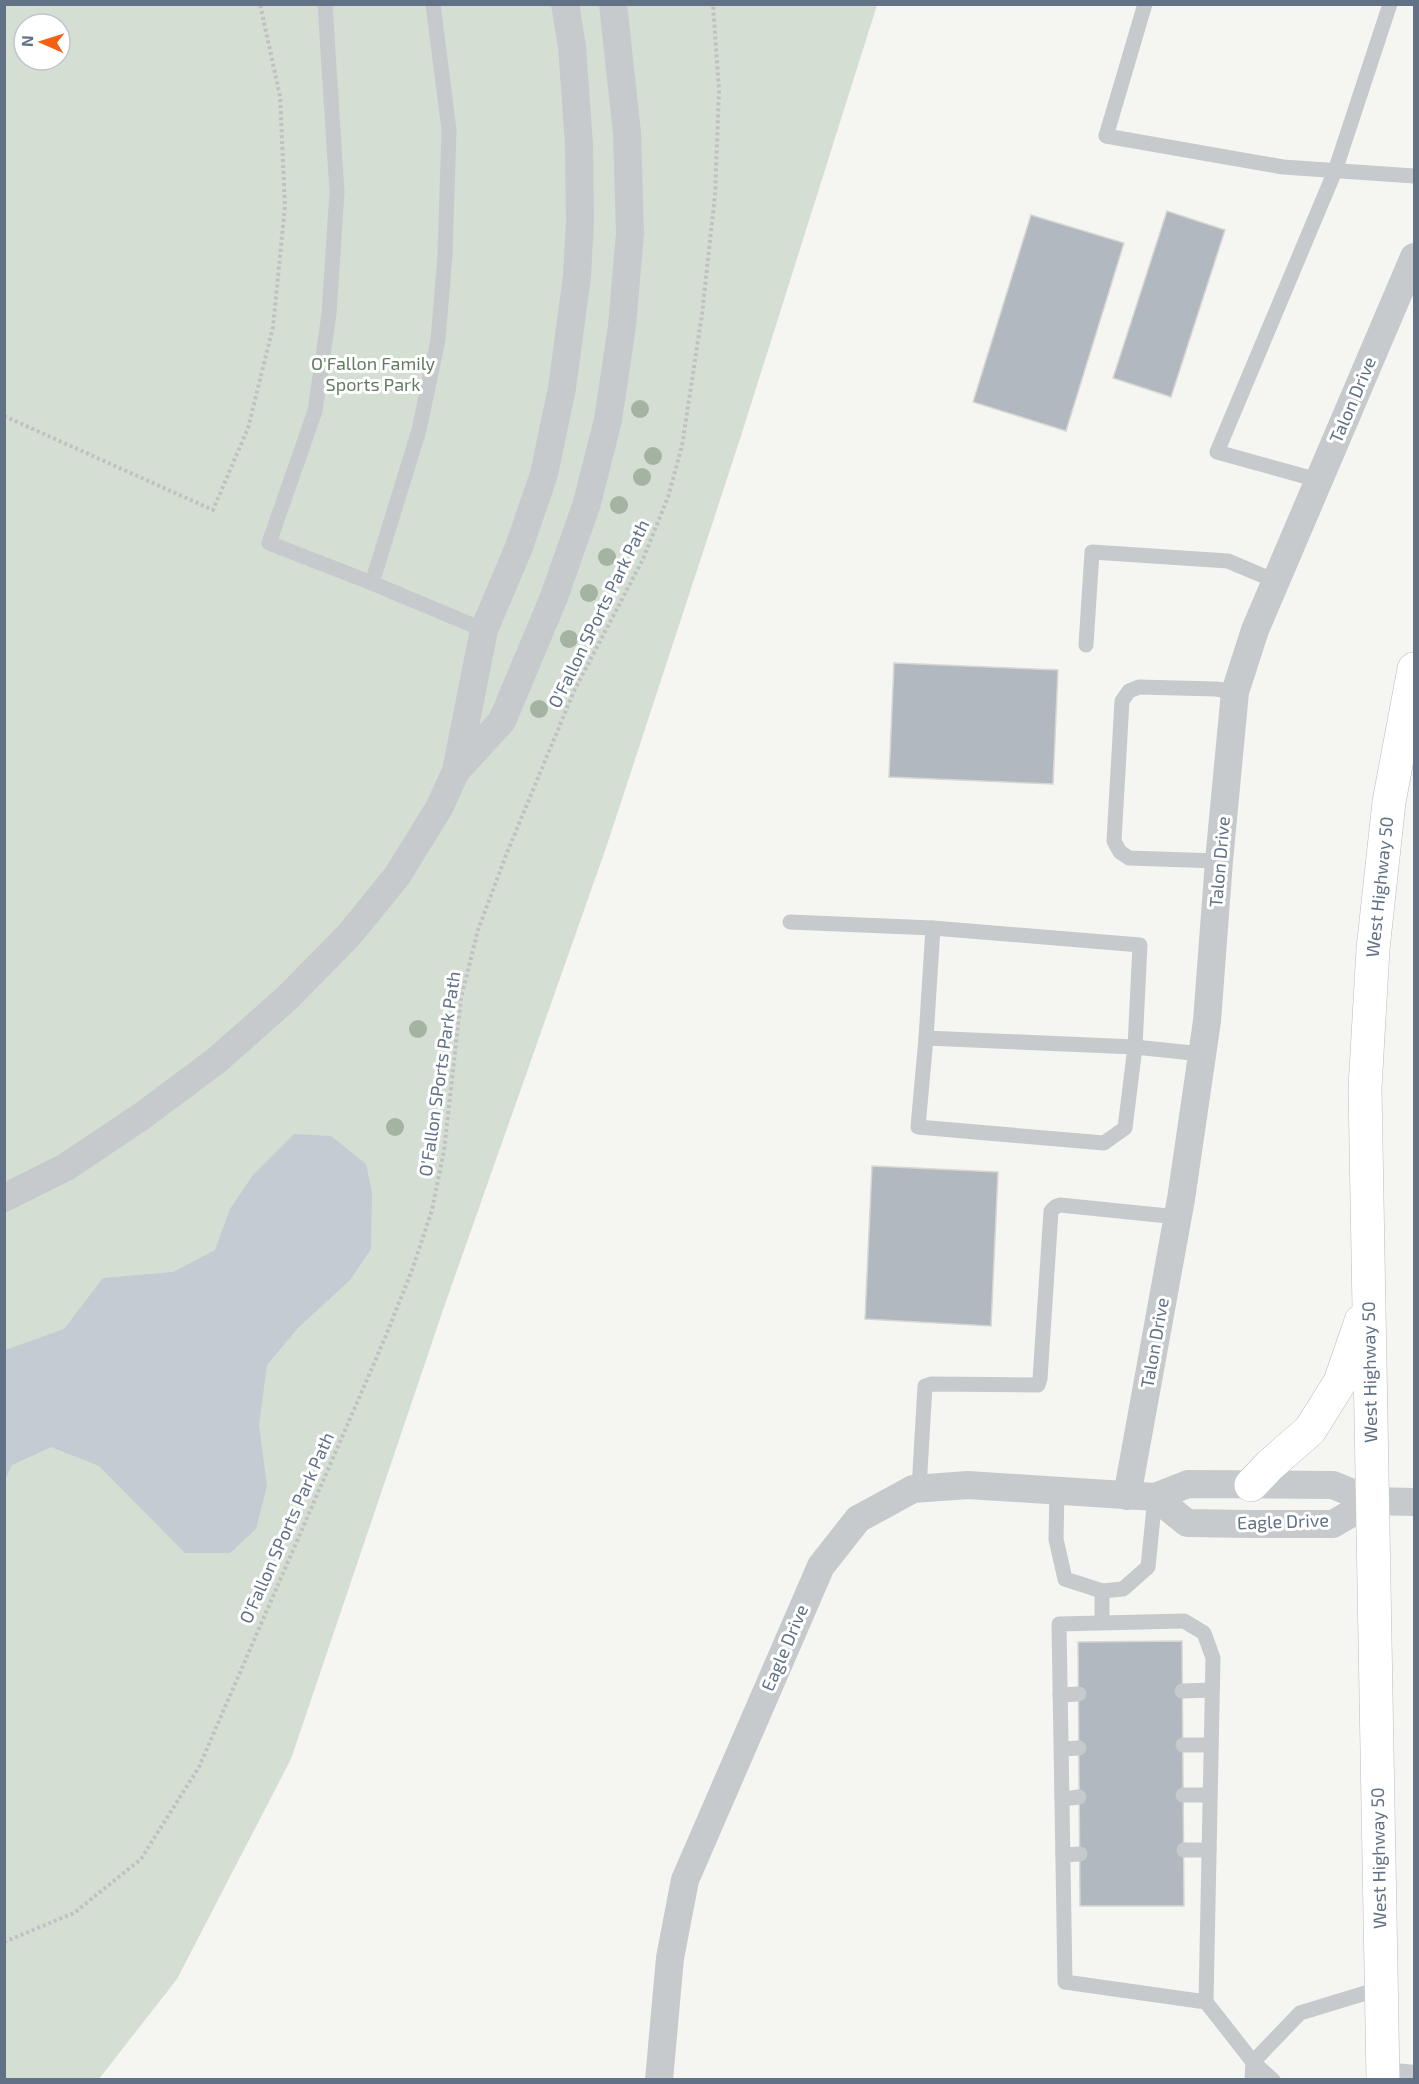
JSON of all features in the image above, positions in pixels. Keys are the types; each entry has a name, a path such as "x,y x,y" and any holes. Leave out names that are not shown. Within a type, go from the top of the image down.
{"main road":[{"name":"West Highway 50","path":"1394,2078 1382,1988 1365,1088 1373,949 1389,802 1414,669"},
{"path":"1251,1485 1310,1430 1340,1382 1368,1299"}],"street":[{"path":"4,1198 66,1167 142,1116 217,1060 287,998 350,935 397,876 439,808 456,771 484,630 519,547 544,474 562,388 577,276 580,221 579,145 572,46 565,4"},
{"path":"456,771 502,721 554,597 587,503 608,420 622,326 630,233 627,133 613,4"},
{"name":"Talon Drive","path":"1127,1496 1178,1217 1207,1021 1235,692 1254,630 1414,257"},
{"name":"Eagle Drive","path":"658,2079 670,1958 685,1881 821,1566 858,1519 912,1489 968,1485 1155,1497 1188,1484 1334,1485 1372,1501"},
{"name":"Eagle Drive","path":"1155,1497 1187,1523 1333,1524 1372,1501"},
{"path":"1372,1501 1414,1502"}],"lane":[{"path":"325,4 337,192 329,314 315,411 269,543 372,582 484,630"},
{"path":"372,582 419,430 438,340 445,255 449,130 433,4"},
{"path":"1145,4 1106,136 1283,167 1414,176"},
{"path":"1318,480 1218,452 1335,171 1390,4"},
{"path":"1086,645 1092,552 1228,561 1275,581"},
{"path":"1219,861 1129,858 1120,852 1114,841 1122,701 1129,691 1139,687 1216,689 1235,692"},
{"path":"790,922 933,928 1140,945 1135,1047 1125,1128 1104,1143 918,1126 933,928"},
{"path":"926,1038 1135,1047 1202,1054"},
{"path":"919,1489 925,1386 932,1384 1038,1384 1052,1211 1055,1207 1060,1205 1178,1217"},
{"path":"1057,1491 1056,1539 1065,1579 1102,1591 1123,1588 1148,1567 1155,1497"},
{"path":"1102,1591 1102,1622"},
{"path":"1206,2002 1065,1982 1059,1624 1184,1621 1204,1633 1213,1658 1206,2002 1253,2062 1273,2079"},
{"path":"1182,1691 1212,1690"},
{"path":"1060,1695 1079,1694"},
{"path":"1183,1745 1211,1745"},
{"path":"1062,1749 1079,1748"},
{"path":"1183,1795 1210,1795"},
{"path":"1062,1799 1079,1797"},
{"path":"1184,1850 1209,1850"},
{"path":"1064,1855 1080,1854"},
{"path":"1252,2079 1253,2062 1300,2013 1382,1988"}],"path":[{"path":"4,416 213,510 248,428 273,327 285,206 280,96 260,4"},
{"name":"O'Fallon SPorts Park Path","path":"4,1942 74,1913 141,1859 199,1767 385,1338 412,1270 432,1210 444,1150 461,998 478,930 506,855 574,691 643,559 668,497 682,446 702,314 715,195 719,91 712,4"}],"green space":[{"name":"O'Fallon Family Sports Park","path":"5,5 877,5 741,436 607,845 443,1310 291,1759 177,1979 99,2079 5,2080"}],"shaded area":[{"path":"294,1134 331,1136 366,1164 372,1192 371,1249 350,1280 298,1328 267,1365 259,1425 267,1486 256,1529 230,1553 185,1553 99,1466 51,1447 12,1465 5,1480 5,1350 64,1329 103,1278 173,1272 215,1250 230,1209 253,1175"}],"building":[{"path":"1167,211 1225,230 1171,397 1113,378"},
{"path":"1031,215 1124,243 1066,431 973,402"},
{"path":"894,663 1058,670 1053,784 889,777"},
{"path":"872,1166 998,1172 991,1326 865,1319"},
{"path":"1182,1641 1184,1906 1080,1906 1078,1642"}]}
